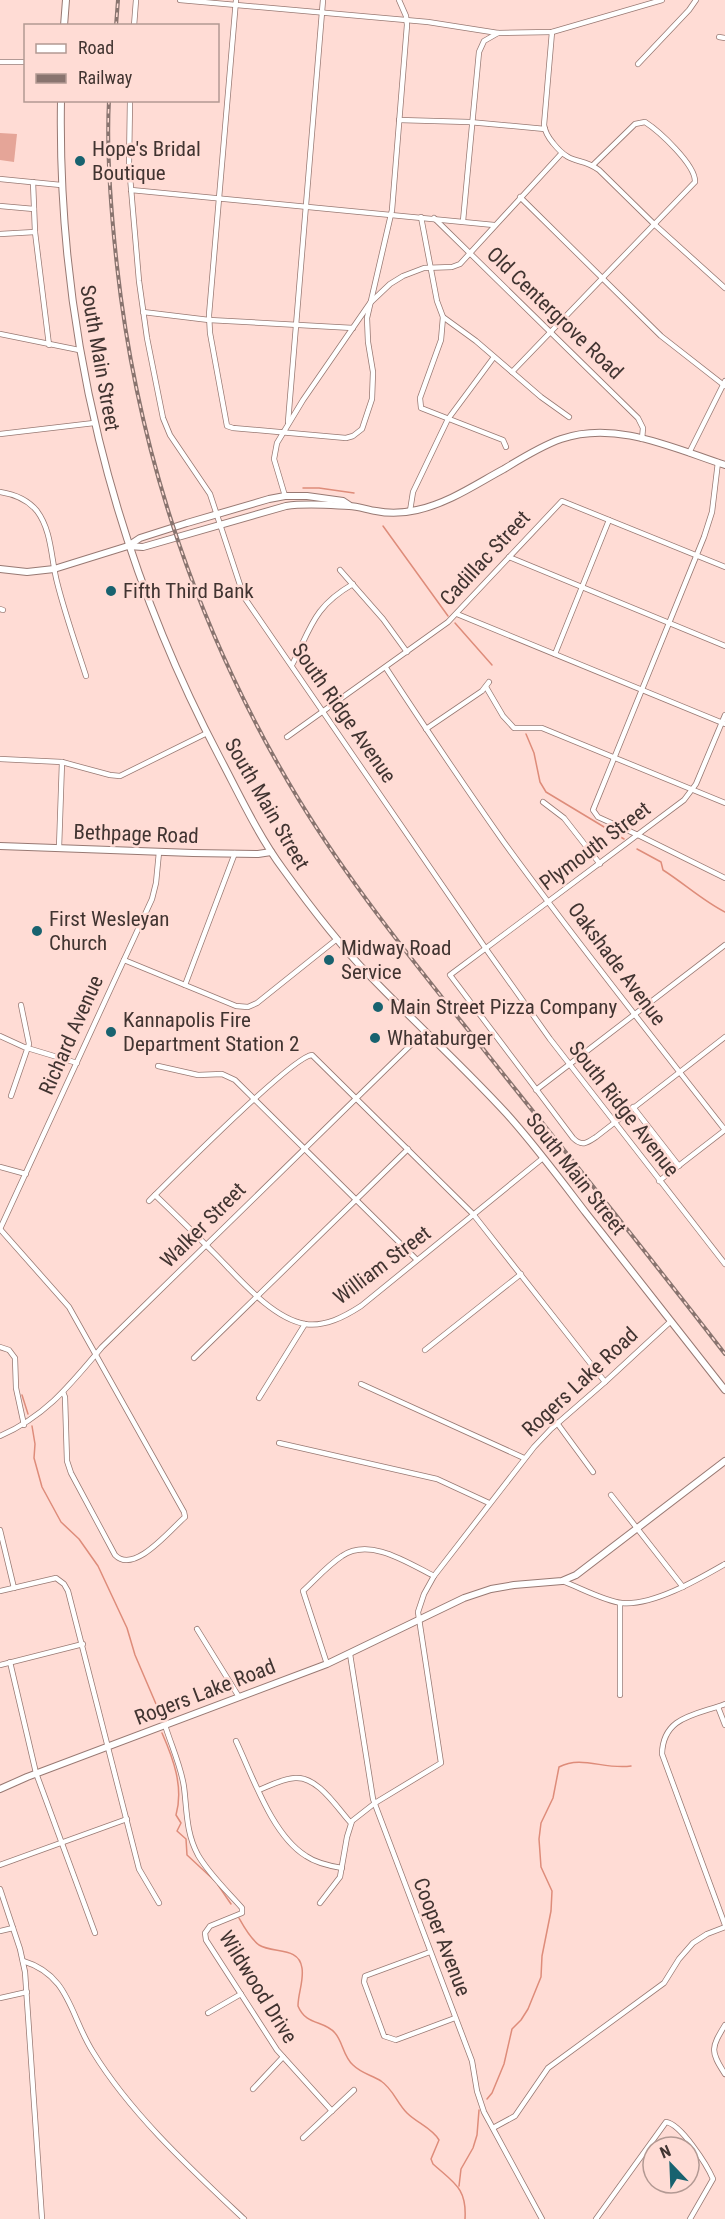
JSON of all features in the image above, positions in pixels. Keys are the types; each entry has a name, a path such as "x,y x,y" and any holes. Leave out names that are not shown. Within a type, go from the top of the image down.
{"main road":[{"path":"64,24 66,0"},
{"name":"South Main Street","path":"61,102 61,185 66,252 79,350 94,423 128,546 163,638 207,733 272,852 337,939 367,974 508,1115 725,1390"},
{"path":"128,546 143,547 286,506 308,504 349,506 379,512 410,511 441,503 546,445 570,436 603,432 642,439 725,465"},
{"path":"257,513 282,501 285,496"},
{"path":"0,569 27,572 54,568 128,546 140,538 285,496 319,497 343,501 349,506"},
{"name":"Bethpage Road","path":"0,846 159,852 258,854 272,852"},
{"name":"Rogers Lake Road","path":"0,1789 36,1773 327,1664 464,1598 491,1589 562,1581 576,1575 725,1461"}],"street":[{"path":"134,24 136,0"},
{"path":"180,0 236,2 406,20 498,33 552,32 662,0"},
{"path":"288,423 323,0"},
{"path":"236,2 209,320 227,426 338,438 353,436 359,432 365,423 372,399 373,372 367,324 392,215 406,20 399,0"},
{"path":"638,64 696,0"},
{"path":"552,32 545,129 561,154 570,159 593,165 725,288"},
{"path":"463,221 479,52 484,41 498,33"},
{"path":"2,60 24,63"},
{"name":"South Ridge Avenue","path":"130,102 131,190 143,312 163,417 170,435 204,484 218,514 244,597 486,950 569,1065 725,1264"},
{"path":"399,120 545,129"},
{"path":"512,372 693,185 695,177 692,168 645,122 635,124 593,165"},
{"path":"434,219 469,253 561,154"},
{"path":"0,179 61,185"},
{"path":"33,182 35,232 49,345"},
{"path":"131,190 494,225"},
{"path":"520,197 661,336 724,384 689,453"},
{"path":"0,206 34,209"},
{"path":"421,217 430,267 443,317 441,340 419,403 425,411 503,440 506,447"},
{"path":"0,234 35,232"},
{"name":"Old Centergrove Road","path":"285,496 274,456 277,443 288,423 370,303 396,279 430,267 455,266 469,253 639,418 643,428 642,439"},
{"path":"143,312 209,320 353,328"},
{"path":"443,317 569,417"},
{"path":"0,334 79,350"},
{"path":"410,511 413,492 448,419 494,357"},
{"path":"0,434 94,423"},
{"path":"718,462 712,512 593,810 598,817 725,878"},
{"path":"0,492 16,496 36,509 44,526 53,556 56,580 86,676"},
{"name":"Cadillac Street","path":"286,737 386,668 457,614 562,501 725,567"},
{"path":"555,654 609,520"},
{"path":"509,557 725,646"},
{"path":"340,570 383,619 407,652"},
{"path":"292,665 318,613 332,598 353,584"},
{"path":"457,614 723,723"},
{"name":"Oakshade Avenue","path":"386,668 504,842 725,1130"},
{"path":"426,729 486,687 489,682"},
{"path":"486,687 503,716 514,728 542,728 725,803"},
{"name":"Plymouth Street","path":"536,1090 450,975 684,800 692,790 725,715"},
{"path":"0,759 62,762 120,776 207,733"},
{"path":"60,848 62,762"},
{"path":"543,802 564,818 600,864"},
{"name":"Richard Avenue","path":"0,1229 152,899 159,852"},
{"path":"184,985 234,853"},
{"path":"124,960 225,1002 248,1007 257,1003 337,939"},
{"path":"725,945 536,1090 573,1138 581,1144 589,1142 725,1037"},
{"path":"11,1096 29,1049 21,1005"},
{"name":"Walker Street","path":"0,1435 38,1416 63,1392 95,1355 425,1031"},
{"path":"0,1036 29,1049 77,1063"},
{"path":"149,1201 254,1099 308,1055 316,1058 473,1214 605,1382"},
{"path":"158,1066 198,1075 229,1076 417,1260"},
{"path":"633,1107 679,1166"},
{"path":"659,1181 725,1130"},
{"path":"194,1358 408,1149"},
{"name":"William Street","path":"305,1324 330,1322 347,1315 543,1158"},
{"path":"0,1167 26,1174"},
{"path":"155,1195 257,1296 286,1317 305,1324 259,1398"},
{"path":"0,1229 61,1296 75,1317 184,1512 185,1517 138,1558 130,1562 119,1559 111,1549 71,1473 67,1457 63,1392"},
{"path":"425,1350 521,1274"},
{"name":"Rogers Lake Road","path":"419,1619 418,1607 434,1576 525,1458 556,1423 605,1382 671,1321"},
{"path":"0,1347 9,1350 15,1358 16,1388 24,1425"},
{"path":"361,1384 525,1458"},
{"path":"556,1423 593,1472"},
{"path":"279,1443 437,1479 489,1503"},
{"path":"611,1495 683,1587"},
{"path":"0,1530 14,1588"},
{"path":"327,1664 303,1591 340,1556 361,1548 380,1551 434,1576"},
{"path":"562,1581 620,1603 636,1603 683,1587 725,1564"},
{"path":"0,1591 56,1578 64,1584 83,1644 140,1869 159,1903"},
{"path":"620,1603 620,1695"},
{"path":"320,1903 340,1878 351,1823 360,1813 375,1803 441,1763 419,1619"},
{"path":"197,1629 239,1697"},
{"path":"0,1665 83,1644"},
{"name":"Cooper Avenue","path":"350,1654 368,1775 375,1803 472,2061 479,2099 542,2219"},
{"path":"10,1662 36,1773 95,1933"},
{"path":"493,2128 515,2116 548,2068 664,1983 679,1959 693,1943 725,1926 662,1754 664,1737 674,1723 725,1704"},
{"path":"718,1707 725,1725"},
{"name":"Wildwood Drive","path":"165,1725 184,1785 187,1826 193,1844 210,1872 242,1908 242,1913 210,1926 205,1933 210,1947 283,2057 332,2111"},
{"path":"236,1741 276,1826 286,1840 306,1857 328,1866 342,1868"},
{"path":"259,1790 285,1779 298,1778 309,1781 319,1787 351,1823"},
{"path":"0,1865 128,1819"},
{"path":"0,1889 23,1961 27,1992 42,2219"},
{"path":"0,1931 13,1928"},
{"path":"430,1952 365,1976 364,1982 384,2036 396,2040 455,2018"},
{"path":"23,1961 41,1968 57,1980 92,2052 118,2088 146,2121 244,2219"},
{"path":"0,1998 27,1992"},
{"path":"208,2013 241,1994"},
{"path":"725,2025 714,2043 713,2054 725,2074"},
{"path":"253,2090 283,2057"},
{"path":"303,2138 354,2090"},
{"path":"596,2219 666,2122 676,2127 700,2156 713,2179 690,2219"}],"shaded area":[{"path":"0,133 17,134 14,162 0,160"}],"waterway":[{"path":"303,488 354,493"},
{"path":"383,526 448,616"},
{"path":"455,623 492,665"},
{"path":"526,734 534,753 540,782 546,792 624,839"},
{"path":"637,849 661,862 663,870 725,912"},
{"path":"22,1395 28,1414"},
{"path":"32,1426 35,1444 34,1458 42,1487 61,1522 79,1539 98,1566 127,1628 135,1655 162,1718"},
{"path":"162,1733 178,1783 176,1815 181,1823 177,1831 186,1839 187,1855 215,1881"},
{"path":"487,2099 492,2093 504,2064 512,2029 528,2009 541,1977 552,1891 541,1867 539,1839 541,1823 553,1798 559,1767 576,1762 631,1766"},
{"path":"218,1885 231,1904"},
{"path":"239,1918 250,1936 259,1945 291,1953 300,1961 302,1978 298,2006 301,2012 310,2020 331,2029 338,2037 353,2065 385,2084 407,2113 436,2136 439,2140 431,2159 433,2164 458,2187 464,2200 465,2219"},
{"path":"459,2186 461,2169 473,2148 477,2135 479,2110"}],"railway":[{"path":"116,24 118,0"},
{"path":"109,102 111,204 117,266 140,407 179,543 203,610 232,675 299,800 342,866 414,962 725,1354"}],"place":[{"name":"Hope's Bridal Boutique","path":"80,161"},
{"name":"Fifth Third Bank","path":"111,591"},
{"name":"First Wesleyan Church","path":"37,931"},
{"name":"Midway Road Service","path":"329,960"},
{"name":"Main Street Pizza Company","path":"378,1007"},
{"name":"Kannapolis Fire Department Station 2","path":"111,1032"},
{"name":"Whataburger","path":"375,1038"}]}
